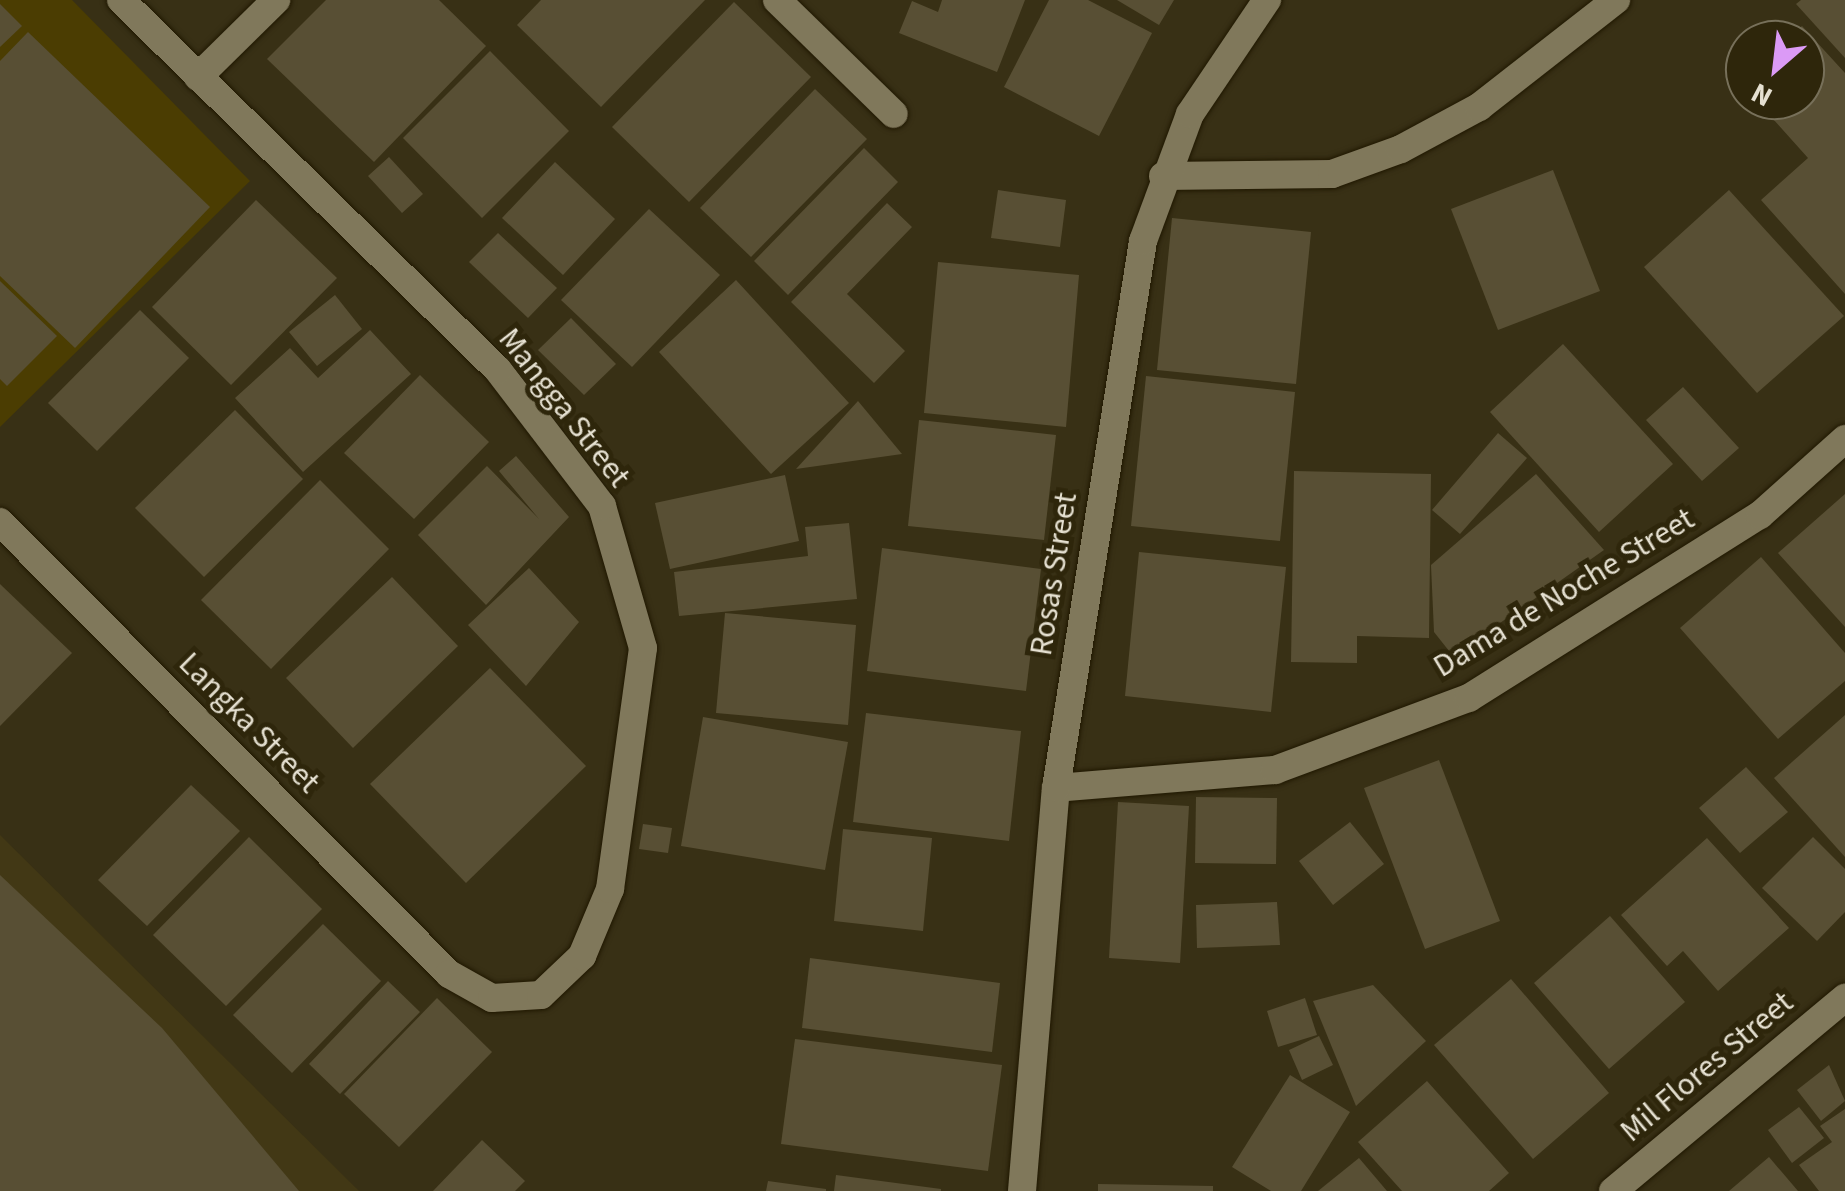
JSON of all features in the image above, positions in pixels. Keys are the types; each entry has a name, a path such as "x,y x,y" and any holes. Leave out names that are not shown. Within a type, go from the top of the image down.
{"street":[{"name":"Mangga Street","path":"121,0 498,370 602,506 644,648 610,889 582,956 540,994 492,998 449,974"},
{"path":"198,77 276,0"},
{"path":"778,0 894,114"},
{"name":"Rosas Street","path":"1022,1191 1056,788 1132,303 1164,176 1190,114 1267,0"},
{"path":"1164,176 1332,174 1402,149 1479,108 1616,0"},
{"name":"Dama de Noche Street","path":"1056,788 1274,770 1469,698 1760,515 1845,438"},
{"name":"Langka Street","path":"0,522 449,974"},
{"name":"Mil Flores Street","path":"1613,1191 1845,998"}],"shaded area":[{"path":"0,0 72,0 250,181 0,427"},
{"path":"0,835 359,1191 0,1191"}],"building":[{"path":"326,0 439,0 486,46 374,162 267,59"},
{"path":"541,0 705,0 601,107 517,25"},
{"path":"942,0 1025,0 997,72 899,33 912,1 938,12"},
{"path":"1049,0 1088,0 1152,33 1099,136 1004,87"},
{"path":"1117,0 1174,0 1159,25"},
{"path":"1801,0 1845,0 1845,58 1825,36 1825,20 1811,20 1796,4"},
{"path":"734,2 811,77 689,202 612,127"},
{"path":"0,4 22,26 0,47"},
{"path":"28,32 210,207 75,348 0,276 0,61"},
{"path":"490,51 569,131 482,218 403,138"},
{"path":"1825,51 1845,73 1845,294 1761,200 1808,158 1774,120 1825,120"},
{"path":"815,89 867,139 751,257 700,208"},
{"path":"864,148 898,182 788,295 754,261"},
{"path":"389,157 423,194 402,213 368,176"},
{"path":"555,162 615,219 563,275 502,218"},
{"path":"1553,170 1600,291 1498,330 1451,209"},
{"path":"998,190 1066,200 1060,247 991,238"},
{"path":"1729,190 1844,316 1757,393 1644,267"},
{"path":"256,200 337,278 231,385 152,307"},
{"path":"887,203 912,227 847,294 905,351 874,383 791,302"},
{"path":"649,209 720,275 632,367 561,300"},
{"path":"1172,218 1311,232 1296,384 1157,370"},
{"path":"498,233 557,288 528,318 469,262"},
{"path":"938,262 1079,275 1066,427 924,413"},
{"path":"736,280 849,403 771,474 659,352"},
{"path":"0,281 57,336 7,386 0,379"},
{"path":"335,295 362,329 317,366 289,332"},
{"path":"140,310 189,358 97,451 48,403"},
{"path":"571,318 616,364 584,395 538,350"},
{"path":"370,330 411,374 303,472 235,398 290,348 318,378"},
{"path":"1563,344 1673,464 1599,532 1490,412"},
{"path":"420,375 489,442 414,519 344,453"},
{"path":"1146,376 1295,392 1280,541 1131,526"},
{"path":"1683,387 1739,448 1702,481 1646,420"},
{"path":"858,401 902,454 796,469"},
{"path":"235,410 303,479 204,577 135,508"},
{"path":"919,420 1056,435 1044,540 908,526"},
{"path":"1498,433 1527,458 1460,534 1432,510"},
{"path":"516,456 569,517 486,605 418,535 487,466 539,519 499,471"},
{"path":"1294,471 1431,474 1429,638 1357,636 1357,663 1291,662"},
{"path":"1536,474 1604,550 1453,656 1434,632 1431,565"},
{"path":"785,475 799,541 670,569 655,503"},
{"path":"320,480 389,549 271,669 201,600"},
{"path":"1845,494 1845,627 1778,553"},
{"path":"849,523 857,599 679,616 674,572 808,556 805,527"},
{"path":"882,548 1041,569 1026,691 867,671"},
{"path":"1139,552 1286,567 1271,712 1125,696"},
{"path":"1761,557 1845,653 1845,681 1778,739 1680,628"},
{"path":"529,568 579,622 526,686 468,625"},
{"path":"392,577 458,646 353,748 286,678"},
{"path":"0,584 72,653 0,726"},
{"path":"725,613 856,625 848,725 716,713"},
{"path":"490,668 586,766 466,883 370,784"},
{"path":"866,713 1021,731 1009,841 853,822"},
{"path":"1845,715 1845,857 1774,778"},
{"path":"703,717 848,742 825,870 681,846"},
{"path":"1439,760 1500,921 1425,949 1364,788"},
{"path":"1746,767 1788,812 1740,853 1699,808"},
{"path":"191,785 240,831 147,926 98,880"},
{"path":"1196,797 1277,798 1276,864 1195,863"},
{"path":"1118,802 1189,806 1180,963 1109,958"},
{"path":"1350,822 1384,864 1333,905 1299,861"},
{"path":"643,824 672,828 668,853 639,849"},
{"path":"843,829 932,838 923,931 834,921"},
{"path":"249,837 322,909 226,1006 153,935"},
{"path":"1813,837 1845,869 1845,912 1817,941 1762,888"},
{"path":"1707,838 1789,928 1718,991 1683,951 1667,966 1621,915"},
{"path":"0,875 162,1028 299,1191 0,1191"},
{"path":"1277,902 1280,945 1197,948 1196,905"},
{"path":"1610,916 1685,1002 1609,1069 1534,983"},
{"path":"323,924 381,981 292,1073 233,1015"},
{"path":"810,958 1000,983 992,1052 802,1028"},
{"path":"1511,979 1609,1093 1533,1159 1434,1045"},
{"path":"388,981 420,1012 340,1094 309,1064"},
{"path":"1373,985 1426,1041 1356,1106 1313,1001"},
{"path":"437,998 492,1052 399,1147 344,1094"},
{"path":"1305,998 1317,1035 1278,1047 1267,1011"},
{"path":"1319,1036 1333,1065 1302,1080 1289,1050"},
{"path":"795,1039 1002,1065 988,1171 781,1144"},
{"path":"1829,1065 1845,1101 1821,1121 1797,1090"},
{"path":"1290,1075 1350,1112 1301,1191 1271,1191 1232,1167"},
{"path":"1427,1081 1509,1173 1489,1191 1402,1191 1358,1142"},
{"path":"1799,1107 1824,1138 1792,1163 1768,1130"},
{"path":"1845,1109 1845,1191 1819,1191 1799,1165 1832,1142 1820,1126"},
{"path":"482,1140 525,1181 515,1191 433,1191"},
{"path":"1769,1157 1798,1191 1729,1191"},
{"path":"1359,1158 1387,1191 1318,1191"},
{"path":"836,1175 941,1189 941,1191 834,1191"},
{"path":"768,1181 826,1189 826,1191 766,1191"},
{"path":"1098,1184 1213,1186 1213,1191 1098,1191"}]}
